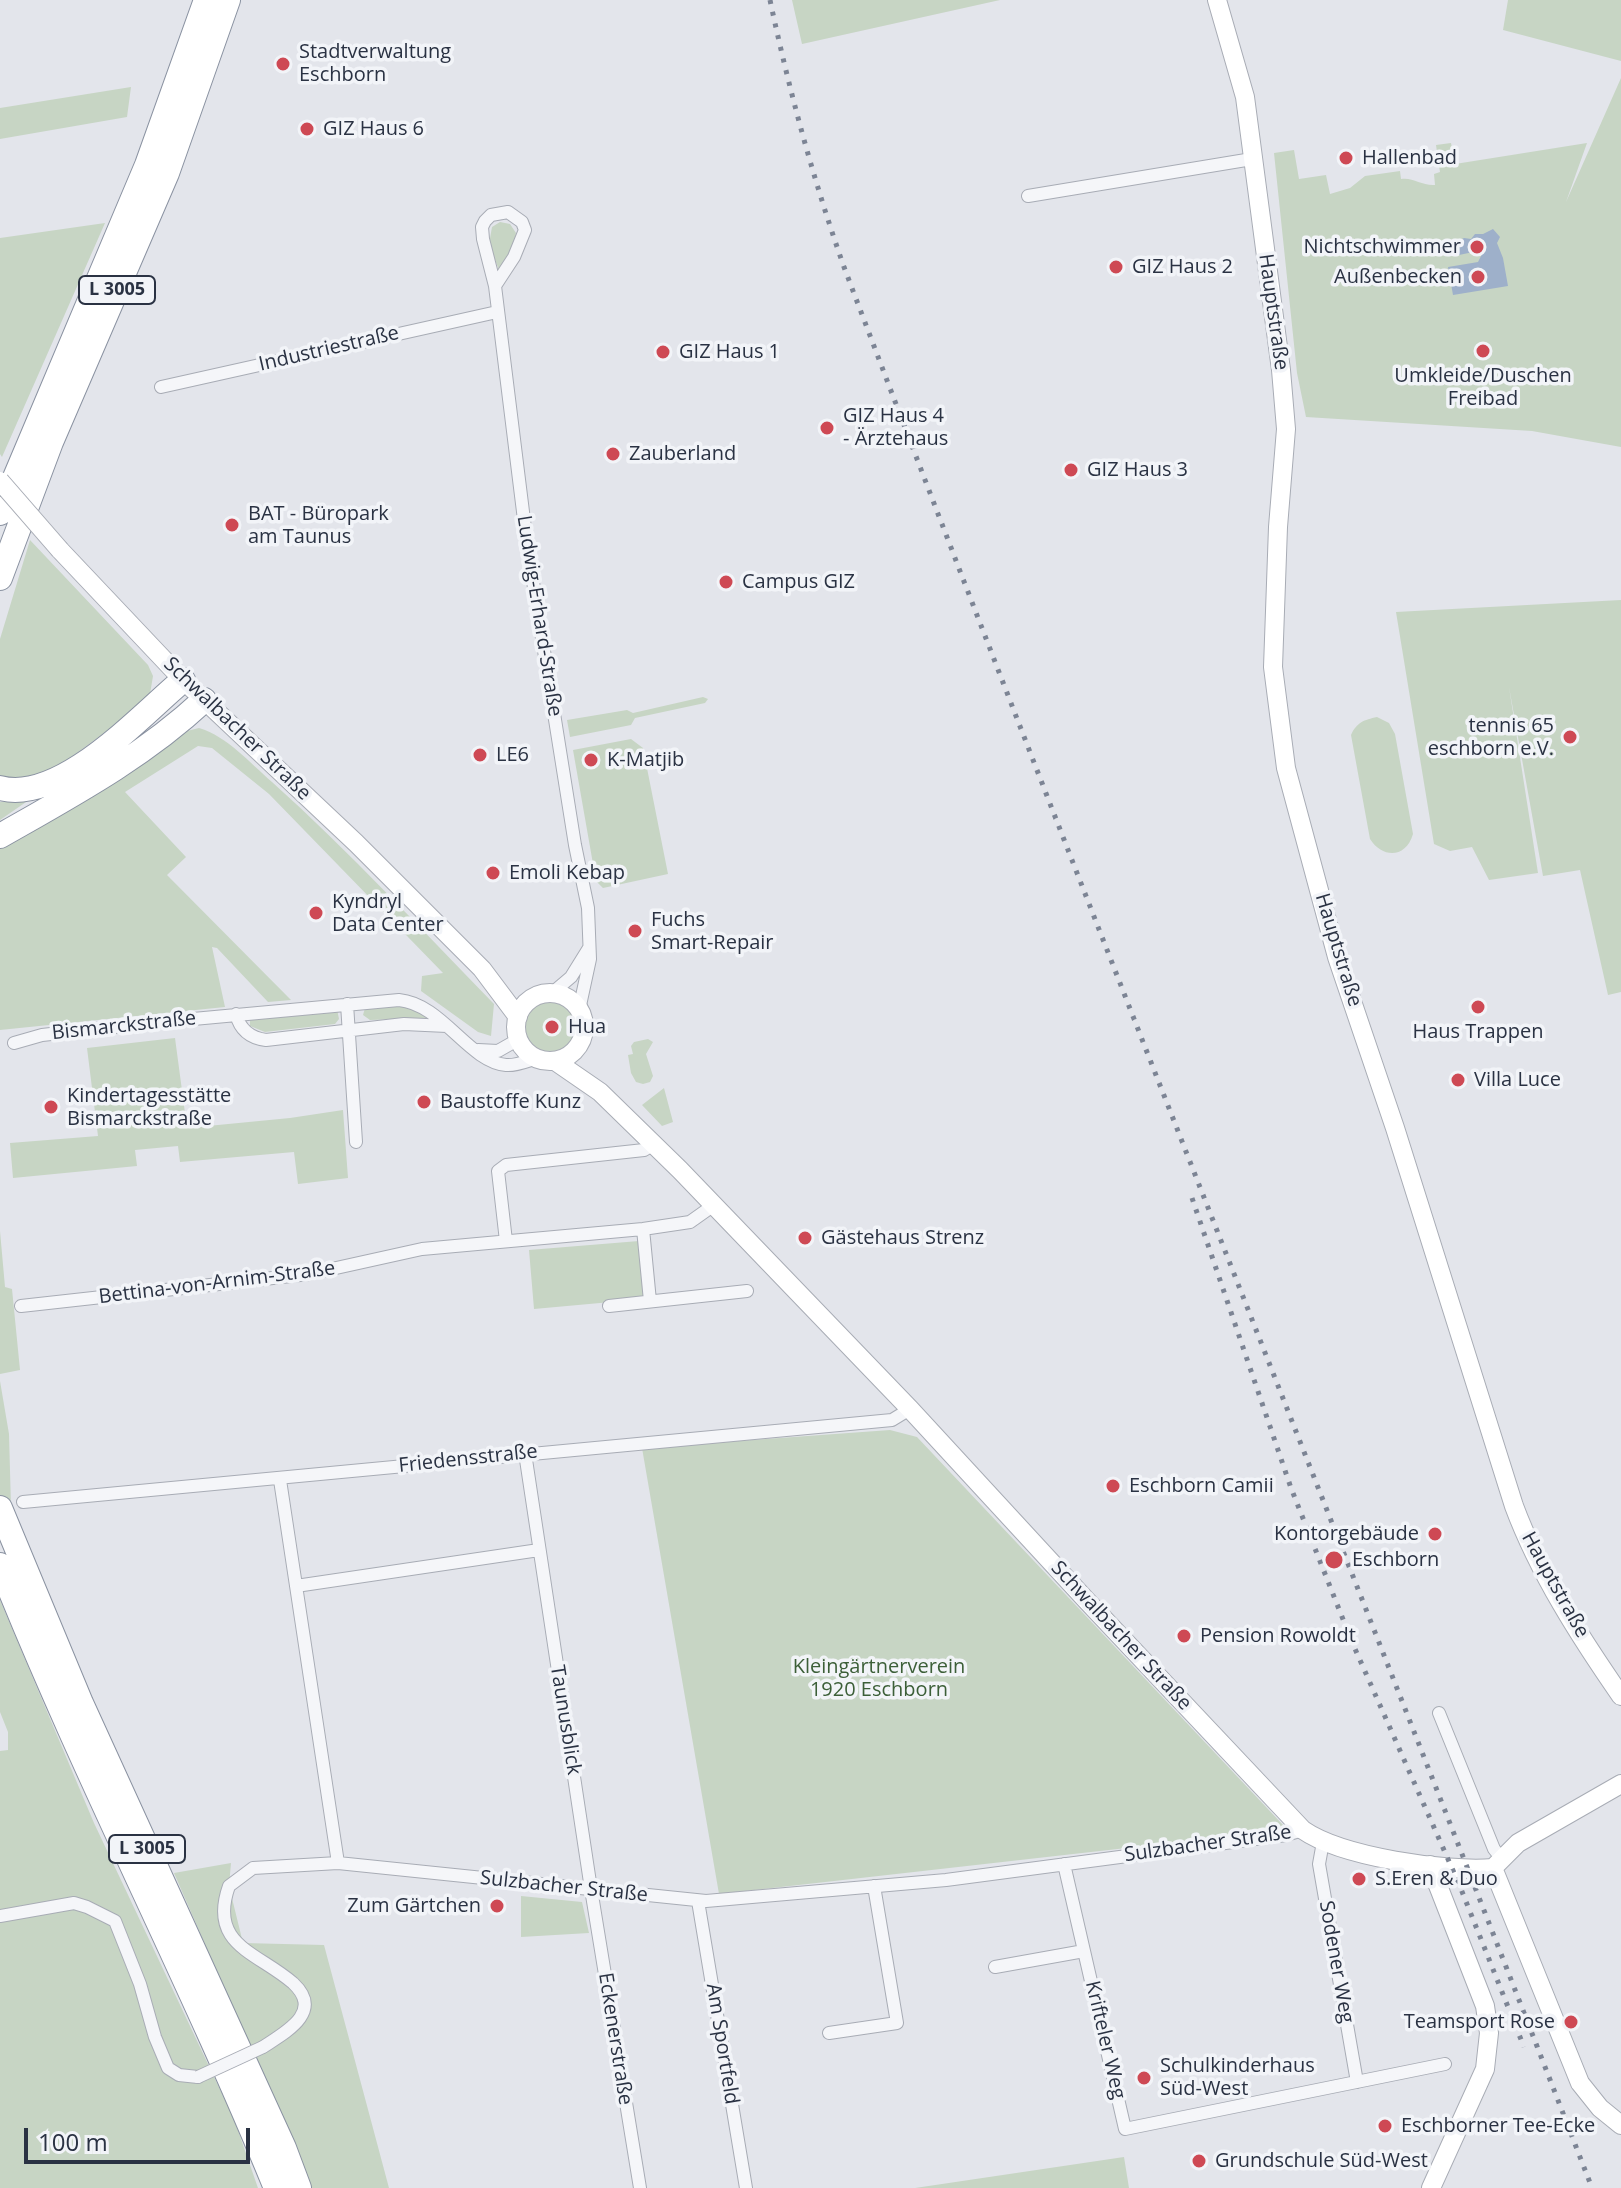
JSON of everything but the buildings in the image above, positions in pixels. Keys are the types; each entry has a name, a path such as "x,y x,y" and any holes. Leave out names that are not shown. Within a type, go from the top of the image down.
{"highway":[{"name":"L 3005","path":"0,513 147,165 206,0"},
{"name":"L 3005","path":"0,578 51,442 167,173 228,0"},
{"path":"0,788 25,791 62,777 116,737 183,680"},
{"path":"0,836 142,752 204,700"},
{"name":"L 3005","path":"12,1505 81,1703 284,2148 299,2188"},
{"name":"L 3005","path":"0,1565 276,2188"}],"street":[{"name":"Hauptstraße","path":"1217,0 1243,84 1250,121 1252,159 1281,370 1286,429 1278,527 1273,667 1286,768 1338,960 1395,1128 1514,1506 1542,1570 1621,1696"},
{"path":"1028,196 1252,159"},
{"name":"Ludwig-Erhard-Straße","path":"495,286 514,257 525,230 516,216 508,212 491,215 482,227 495,286 527,544 588,908 589,973 579,1010"},
{"name":"Industriestraße","path":"161,387 497,312"},
{"name":"Schwalbacher Straße","path":"0,481 60,550 183,680 356,843 482,969 518,1017"},
{"path":"478,1050 498,1051 519,1039 518,1017 526,1004 571,977 590,945"},
{"name":"Schwalbacher Straße","path":"482,969 513,988 567,998 579,1010 584,1026 577,1048 584,1067 600,1092"},
{"name":"Bismarckstraße","path":"14,1043 42,1035 236,1014 408,1001 423,1007 490,1059 505,1065 546,1060"},
{"path":"347,1004 356,1142"},
{"path":"236,1014 241,1028 260,1039 404,1024 447,1026"},
{"name":"Schwalbacher Straße","path":"519,1039 526,1050 600,1092 654,1144 910,1409 1303,1830 1323,1842 1347,1850 1430,1865 1452,1868 1497,1863"},
{"path":"546,1060 567,1057 577,1048"},
{"path":"506,1241 498,1171 506,1165 644,1150 654,1144"},
{"name":"Bettina-von-Arnim-Straße","path":"21,1306 309,1274 416,1250 643,1229 690,1222 714,1205"},
{"path":"643,1229 650,1301"},
{"path":"609,1306 747,1291"},
{"name":"Friedensstraße","path":"12,1505 525,1453 892,1420 910,1409"},
{"name":"Taunusblick","path":"525,1453 591,1889"},
{"path":"280,1480 338,1863"},
{"path":"296,1586 539,1550"},
{"path":"1439,1713 1489,1836 1580,2083 1600,2108 1621,2125"},
{"path":"1497,1863 1518,1843 1621,1784"},
{"name":"Sulzbacher Straße","path":"0,1916 74,1903 115,1921 136,1972 155,2037 168,2068 179,2075 198,2077 263,2047 294,2027 304,2011 305,2001 293,1983 239,1946 229,1934 222,1913 229,1886 253,1868 338,1863 698,1901 946,1880 1286,1835 1303,1830"},
{"name":"Sodener Weg","path":"1323,1842 1319,1864 1357,2082"},
{"name":"Krifteler Weg","path":"1064,1864 1125,2129 1357,2082"},
{"path":"1430,1865 1485,2006 1489,2033 1485,2069 1431,2188"},
{"path":"829,2033 897,2023 874,1886"},
{"name":"Eckenerstraße","path":"591,1889 640,2188"},
{"name":"Am Sportfeld","path":"698,1901 746,2188"},
{"path":"995,1967 1084,1951"},
{"path":"1357,2082 1445,2064"}],"green space":[{"path":"792,0 1000,0 802,44"},
{"path":"1508,0 1621,0 1621,61 1503,30"},
{"path":"1621,78 1621,447 1532,431 1306,417 1297,373 1274,153 1294,150 1299,179 1326,175 1330,194 1350,188 1365,176 1400,171 1401,179 1435,185 1434,174 1440,172 1436,145 1451,143 1455,164 1587,143 1566,202"},
{"path":"131,87 127,117 0,139 0,108"},
{"path":"500,222 510,224 516,233 513,250 499,270 489,244 492,227"},
{"path":"105,223 2,457 0,238"},
{"path":"30,540 148,665 153,676 150,694 130,714 47,775 15,784 0,778 0,639"},
{"path":"1621,600 1621,992 1608,995 1580,870 1543,876 1509,687 1538,873 1489,880 1472,847 1450,851 1434,844 1396,612"},
{"path":"703,697 708,699 705,703 635,718 631,725 570,737 567,720 627,710 633,713"},
{"path":"1377,717 1389,723 1395,734 1413,834 1405,848 1394,853 1381,850 1370,839 1351,735 1361,722"},
{"path":"199,728 229,744 301,809 494,1004 491,1036 478,1032 421,991 422,976 443,973 269,794 212,748 198,746 125,792 186,857 167,875 291,1000 268,1002 217,948 212,947 225,1007 0,1030 0,846 183,732"},
{"path":"631,739 643,748 668,874 603,888 596,881 573,750"},
{"path":"29,800 0,820 0,802"},
{"path":"551,998 562,1000 571,1007 578,1016 578,1038 571,1047 562,1054 551,1056 540,1054 531,1047 524,1038 522,1027 524,1016 531,1007 540,1000"},
{"path":"403,1004 428,1018 370,1020 363,1015 365,1008"},
{"path":"337,1009 339,1019 335,1024 265,1032 250,1026 250,1017"},
{"path":"175,1038 187,1128 343,1110 348,1178 298,1184 294,1152 180,1162 178,1146 135,1150 137,1166 13,1178 10,1143 98,1136 87,1048"},
{"path":"648,1039 653,1042 646,1054 653,1076 650,1082 643,1084 636,1082 631,1073 628,1055 633,1054 631,1046 634,1042"},
{"path":"664,1088 673,1122 662,1126 642,1105"},
{"path":"0,1231 5,1287 12,1289 20,1370 0,1374"},
{"path":"639,1241 644,1299 534,1309 529,1250"},
{"path":"0,1381 9,1434 11,1507 0,1495"},
{"name":"Kleingärtnerverein 1920 Eschborn","path":"890,1430 917,1437 1283,1825 1277,1831 719,1894 642,1448"},
{"path":"0,1600 94,1823 234,2119 258,2188 0,2188 0,1751 8,1750 8,1732 0,1712"},
{"path":"231,1863 229,1886 243,1943 324,1945 389,2188 304,2188 280,2117 174,1873"},
{"path":"521,1896 582,1902 589,1933 521,1937"},
{"path":"1124,2157 1129,2188 915,2188"}],"water":[{"name":"Außenbecken","path":"1493,229 1500,237 1497,243 1508,286 1453,295 1448,267 1478,262 1482,254 1478,251 1459,255 1456,242"}],"railway":[{"path":"770,0 802,134 844,267 1592,2188"},
{"path":"1192,1198 1291,1488 1352,1642 1459,1884 1524,2047"}],"place":[{"name":"Stadtverwaltung Eschborn","path":"283,64"},
{"name":"GIZ Haus 6","path":"307,129"},
{"name":"Hallenbad","path":"1346,158"},
{"name":"Nichtschwimmer","path":"1477,247"},
{"name":"GIZ Haus 2","path":"1116,267"},
{"name":"Außenbecken","path":"1478,277"},
{"name":"Umkleide/Duschen Freibad","path":"1483,351"},
{"name":"GIZ Haus 1","path":"663,352"},
{"name":"GIZ Haus 4 - Ärztehaus","path":"827,428"},
{"name":"Zauberland","path":"613,454"},
{"name":"GIZ Haus 3","path":"1071,470"},
{"name":"BAT - Büropark am Taunus","path":"232,525"},
{"name":"Campus GIZ","path":"726,582"},
{"name":"tennis 65 eschborn e.V.","path":"1570,737"},
{"name":"LE6","path":"480,755"},
{"name":"K-Matjib","path":"591,760"},
{"name":"Emoli Kebap","path":"493,873"},
{"name":"Kyndryl Data Center","path":"316,913"},
{"name":"Fuchs Smart-Repair","path":"635,931"},
{"name":"Haus Trappen","path":"1478,1007"},
{"name":"Hua","path":"552,1027"},
{"name":"Villa Luce","path":"1458,1080"},
{"name":"Baustoffe Kunz","path":"424,1102"},
{"name":"Kindertagesstätte Bismarckstraße","path":"51,1107"},
{"name":"Gästehaus Strenz","path":"805,1238"},
{"name":"Eschborn Camii","path":"1113,1486"},
{"name":"Kontorgebäude","path":"1435,1534"},
{"name":"Eschborn","path":"1334,1560"},
{"name":"Pension Rowoldt","path":"1184,1636"},
{"name":"S.Eren & Duo","path":"1359,1879"},
{"name":"Zum Gärtchen","path":"497,1906"},
{"name":"Teamsport Rose","path":"1571,2022"},
{"name":"Schulkinderhaus Süd-West","path":"1144,2078"},
{"name":"Eschborner Tee-Ecke","path":"1385,2126"},
{"name":"Grundschule Süd-West","path":"1199,2161"}]}
